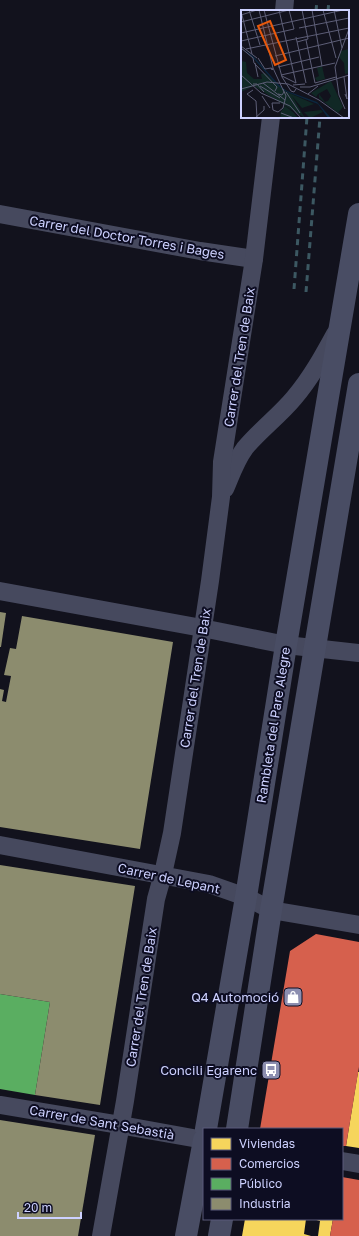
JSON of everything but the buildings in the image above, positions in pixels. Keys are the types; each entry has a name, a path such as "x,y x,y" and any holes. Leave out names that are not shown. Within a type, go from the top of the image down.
{"main road":[{"name":"Rambleta del Pare Alegre","path":"206,1128 246,898 286,645 359,214"},
{"path":"237,1128 271,910 359,384"},
{"path":"186,1236 203,1145"},
{"path":"219,1236 222,1220"}],"street":[{"path":"284,10 285,0"},
{"name":"Carrer del Tren de Baix","path":"101,1236 125,1100 156,899 164,874 172,834 221,497 222,462 254,259 271,118"},
{"name":"Carrer del Doctor Torres i Bages","path":"0,214 200,251 254,259"},
{"name":"Rambleta del Pare Alegre","path":"221,497 244,450 262,429 293,399 307,382 320,362 341,322"},
{"path":"0,591 286,645 359,653"},
{"name":"Carrer de Lepant","path":"0,845 164,874 210,884 246,898 271,910 359,925"},
{"name":"Carrer de Sant Sebastià","path":"0,1104 203,1140"},
{"path":"343,1162 359,1164"}],"railway":[{"path":"316,10 317,0"},
{"path":"328,10 329,0"},
{"path":"294,289 307,118"},
{"path":"306,292 320,118"}],"place":[{"name":"Q4 Automoció","path":"293,997"},
{"name":"Concili Egarenc","path":"271,1070"}]}
